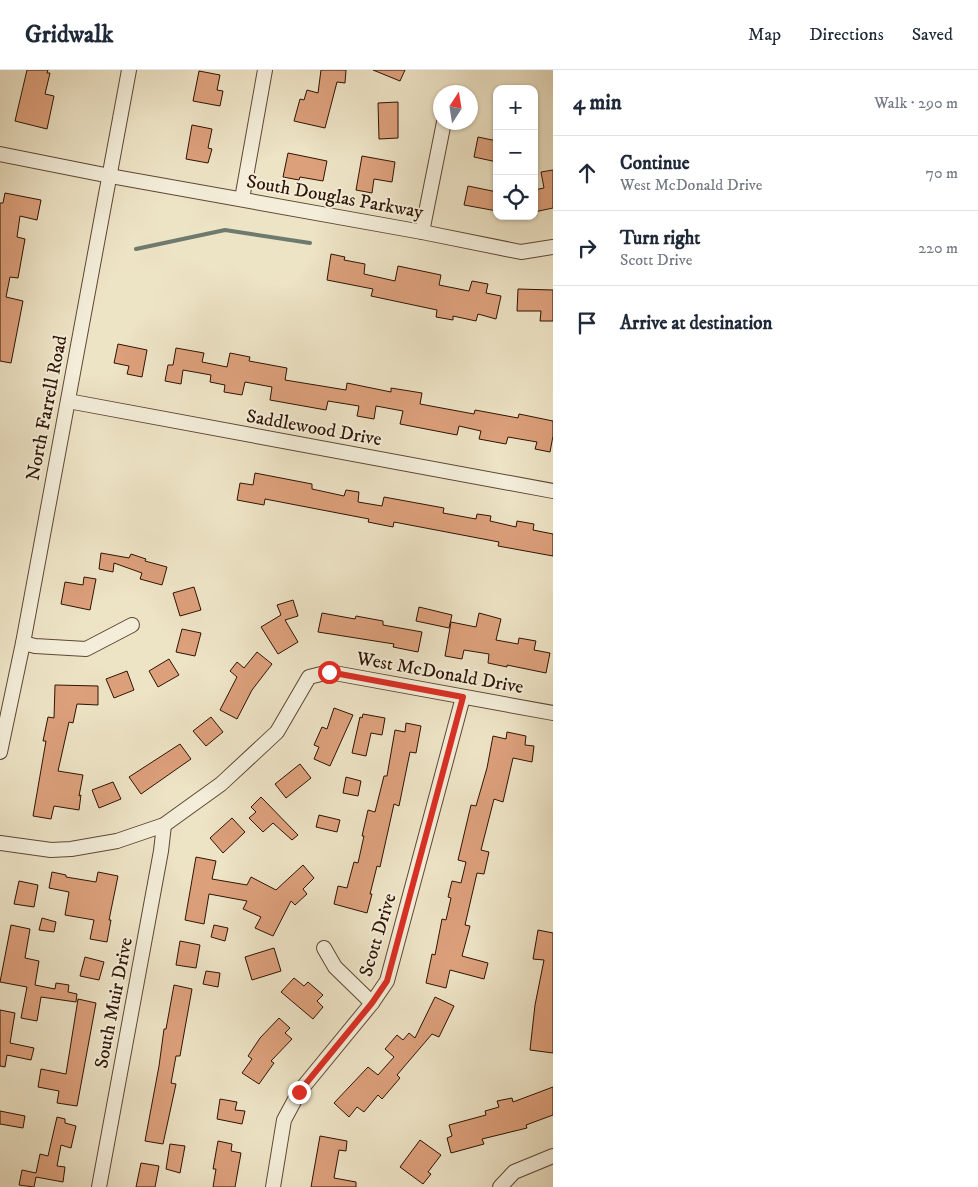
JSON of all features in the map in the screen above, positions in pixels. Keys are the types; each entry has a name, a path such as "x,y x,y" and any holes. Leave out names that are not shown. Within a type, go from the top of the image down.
{"street":[{"name":"North Farrell Road","path":"0,752 23,643 129,70"},
{"path":"242,199 265,70"},
{"path":"422,232 442,130"},
{"name":"South Douglas Parkway","path":"0,154 521,252 553,247"},
{"name":"Saddlewood Drive","path":"68,401 553,491"},
{"path":"23,643 35,646 86,649 132,625"},
{"name":"West McDonald Drive","path":"0,843 51,850 71,849 117,841 164,825 221,784 277,732 309,677 329,672 553,713"},
{"name":"Scott Drive","path":"273,1187 284,1120 299,1092 372,1003 387,981 463,697"},
{"name":"South Muir Drive","path":"99,1187 161,851 164,825"},
{"path":"324,948 335,968 372,1003"},
{"path":"500,1187 514,1172 553,1156"}],"building":[{"path":"27,70 48,70 47,73 50,73 45,94 54,96 47,129 15,121"},
{"path":"321,70 346,70 345,83 337,82 325,128 294,121 300,99 304,100 307,90 318,93"},
{"path":"373,70 405,70 400,81"},
{"path":"199,71 220,75 217,90 223,91 220,106 193,101"},
{"path":"398,102 398,138 379,139 378,103"},
{"path":"192,125 212,129 208,148 212,149 208,163 186,159"},
{"path":"478,137 493,140 493,161 474,157"},
{"path":"288,153 327,161 323,181 300,177 299,180 283,177"},
{"path":"362,156 395,162 392,182 374,179 372,193 356,190"},
{"path":"553,170 553,208 538,211 538,189 544,188 541,172"},
{"path":"468,186 493,191 493,210 464,205"},
{"path":"5,193 41,200 37,220 20,216 17,237 25,239 18,278 10,277 6,297 23,301 11,363 0,361 0,203 3,203"},
{"path":"331,254 345,257 344,260 365,264 364,274 395,281 398,266 441,275 439,285 469,291 472,281 488,284 486,293 501,296 496,319 478,314 476,321 453,316 453,320 436,317 437,310 371,296 373,289 327,280"},
{"path":"518,289 553,290 553,321 540,321 541,311 517,311"},
{"path":"118,344 147,350 142,377 127,374 129,366 114,363"},
{"path":"176,348 204,353 202,362 227,367 230,353 250,357 249,361 287,368 285,380 346,390 347,383 391,392 391,388 422,393 420,404 474,414 475,410 518,418 519,414 553,421 550,452 535,449 537,442 508,437 506,444 479,439 481,431 459,426 457,435 400,424 403,411 376,406 374,419 357,416 359,406 328,401 326,410 270,400 272,387 245,382 242,395 224,392 225,385 210,382 211,375 183,370 181,384 165,381 168,365 173,365"},
{"path":"255,473 312,484 312,489 344,496 346,490 359,492 358,502 382,506 384,497 444,508 443,513 476,519 477,514 491,516 490,521 516,527 517,521 534,524 533,530 553,534 553,556 498,546 499,542 394,522 393,527 368,522 369,519 265,499 264,505 237,500 240,483 253,485"},
{"path":"101,553 129,558 131,554 146,559 145,561 167,567 162,585 140,579 142,573 114,563 113,572 99,569"},
{"path":"84,577 96,579 90,610 61,604 65,582 83,585"},
{"path":"194,587 201,610 180,616 173,593"},
{"path":"293,600 298,616 285,620 298,642 278,654 261,627 281,615 277,605"},
{"path":"419,607 452,615 449,628 416,621"},
{"path":"322,613 355,619 356,616 383,621 383,625 422,632 418,652 393,647 394,644 318,632"},
{"path":"479,613 501,619 496,640 518,644 519,638 536,641 534,650 550,653 546,673 488,663 489,654 464,650 462,659 445,656 451,622 476,627"},
{"path":"182,629 201,633 195,656 176,652"},
{"path":"257,652 272,664 252,690 237,719 220,710 237,677 230,671 237,662 244,668"},
{"path":"169,659 179,675 158,687 149,671"},
{"path":"127,671 134,690 114,698 106,679"},
{"path":"55,685 98,686 98,705 77,704 73,723 69,722 58,771 83,775 79,796 81,795 79,810 54,806 51,819 33,816 46,741 43,741 48,717 54,718"},
{"path":"334,708 353,715 330,766 314,759 319,747 314,745 322,727 327,729"},
{"path":"363,714 385,718 382,735 371,733 366,756 352,753 360,717 362,718"},
{"path":"211,717 223,732 206,746 193,731"},
{"path":"406,723 421,726 416,753 410,752 399,806 394,804 380,867 377,866 370,894 372,894 367,913 334,904 338,886 347,888 354,862 358,863 368,810 375,812 384,776 387,776 395,730 405,732"},
{"path":"507,732 526,736 525,745 534,746 532,762 513,758 503,802 494,799 481,850 489,852 484,874 477,873 465,925 470,926 462,956 488,963 484,979 450,970 446,988 426,983 432,954 435,955 442,919 446,920 451,898 448,897 452,881 461,883 466,862 458,860 471,805 476,806 487,768 493,736 506,739"},
{"path":"180,744 191,759 141,794 129,777"},
{"path":"300,764 311,778 286,798 275,784"},
{"path":"346,777 361,781 358,796 343,793"},
{"path":"113,782 121,799 99,808 92,790"},
{"path":"261,797 298,835 292,840 273,823 263,832 249,818 256,812 251,807"},
{"path":"319,815 340,820 337,832 316,827"},
{"path":"232,818 245,832 223,853 210,838"},
{"path":"196,857 216,861 212,879 247,885 251,877 276,890 303,865 314,878 303,889 307,894 295,905 291,901 273,936 255,928 261,917 243,909 247,901 209,894 204,924 185,920"},
{"path":"52,872 66,875 66,877 96,882 98,872 118,876 109,920 111,920 107,942 90,939 94,920 65,915 69,892 49,888"},
{"path":"19,881 38,885 34,907 14,904"},
{"path":"42,918 56,922 54,932 39,930"},
{"path":"11,925 30,929 25,958 39,961 35,985 55,989 56,983 69,985 68,992 77,994 76,1002 41,997 37,1021 21,1018 27,987 0,982"},
{"path":"214,925 228,928 225,941 211,937"},
{"path":"538,930 553,933 553,1053 530,1050 535,1005 544,960 533,959"},
{"path":"180,941 200,945 196,968 176,965"},
{"path":"274,948 281,971 252,980 245,957"},
{"path":"85,957 104,962 99,980 80,976"},
{"path":"206,971 220,973 218,987 203,984"},
{"path":"294,978 304,986 308,982 323,995 317,1001 323,1007 313,1019 281,992"},
{"path":"174,985 192,989 180,1056 176,1056 171,1083 176,1084 163,1144 145,1141 164,1029 166,1029"},
{"path":"435,997 454,1006 439,1037 432,1034 397,1075 400,1078 382,1099 378,1095 364,1112 357,1107 349,1117 334,1103 368,1067 378,1075 394,1057 385,1049 397,1035 403,1040 409,1033 415,1038"},
{"path":"78,999 96,1003 77,1106 57,1103 59,1091 38,1087 41,1069 66,1074"},
{"path":"0,1010 15,1013 10,1043 34,1048 31,1060 7,1055 5,1067 0,1066"},
{"path":"279,1018 290,1028 285,1033 292,1039 271,1061 274,1063 259,1084 242,1073 252,1059 248,1056 260,1038"},
{"path":"553,1087 553,1115 526,1125 527,1128 482,1139 484,1144 451,1153 447,1138 452,1136 449,1125 486,1115 485,1111 499,1107 497,1101 512,1098 513,1102"},
{"path":"220,1099 237,1102 235,1110 245,1111 242,1124 217,1119"},
{"path":"0,1111 25,1116 23,1128 0,1124"},
{"path":"57,1117 65,1119 65,1123 76,1126 71,1148 61,1145 57,1166 65,1167 63,1182 36,1177 34,1187 19,1185 22,1170 36,1173 40,1154 48,1156"},
{"path":"320,1136 347,1141 346,1151 339,1150 334,1178 356,1182 356,1187 311,1187"},
{"path":"420,1140 441,1155 428,1172 431,1174 423,1184 400,1167"},
{"path":"218,1141 232,1144 231,1151 241,1153 235,1187 213,1187 216,1169 213,1169"},
{"path":"170,1144 185,1146 180,1173 166,1169"},
{"path":"141,1163 159,1166 155,1187 136,1187"}],"waterway":[{"path":"136,249 225,230 310,243"}],"route":[{"path":"299,1092 372,1003 387,981 463,697 329,672"}]}
